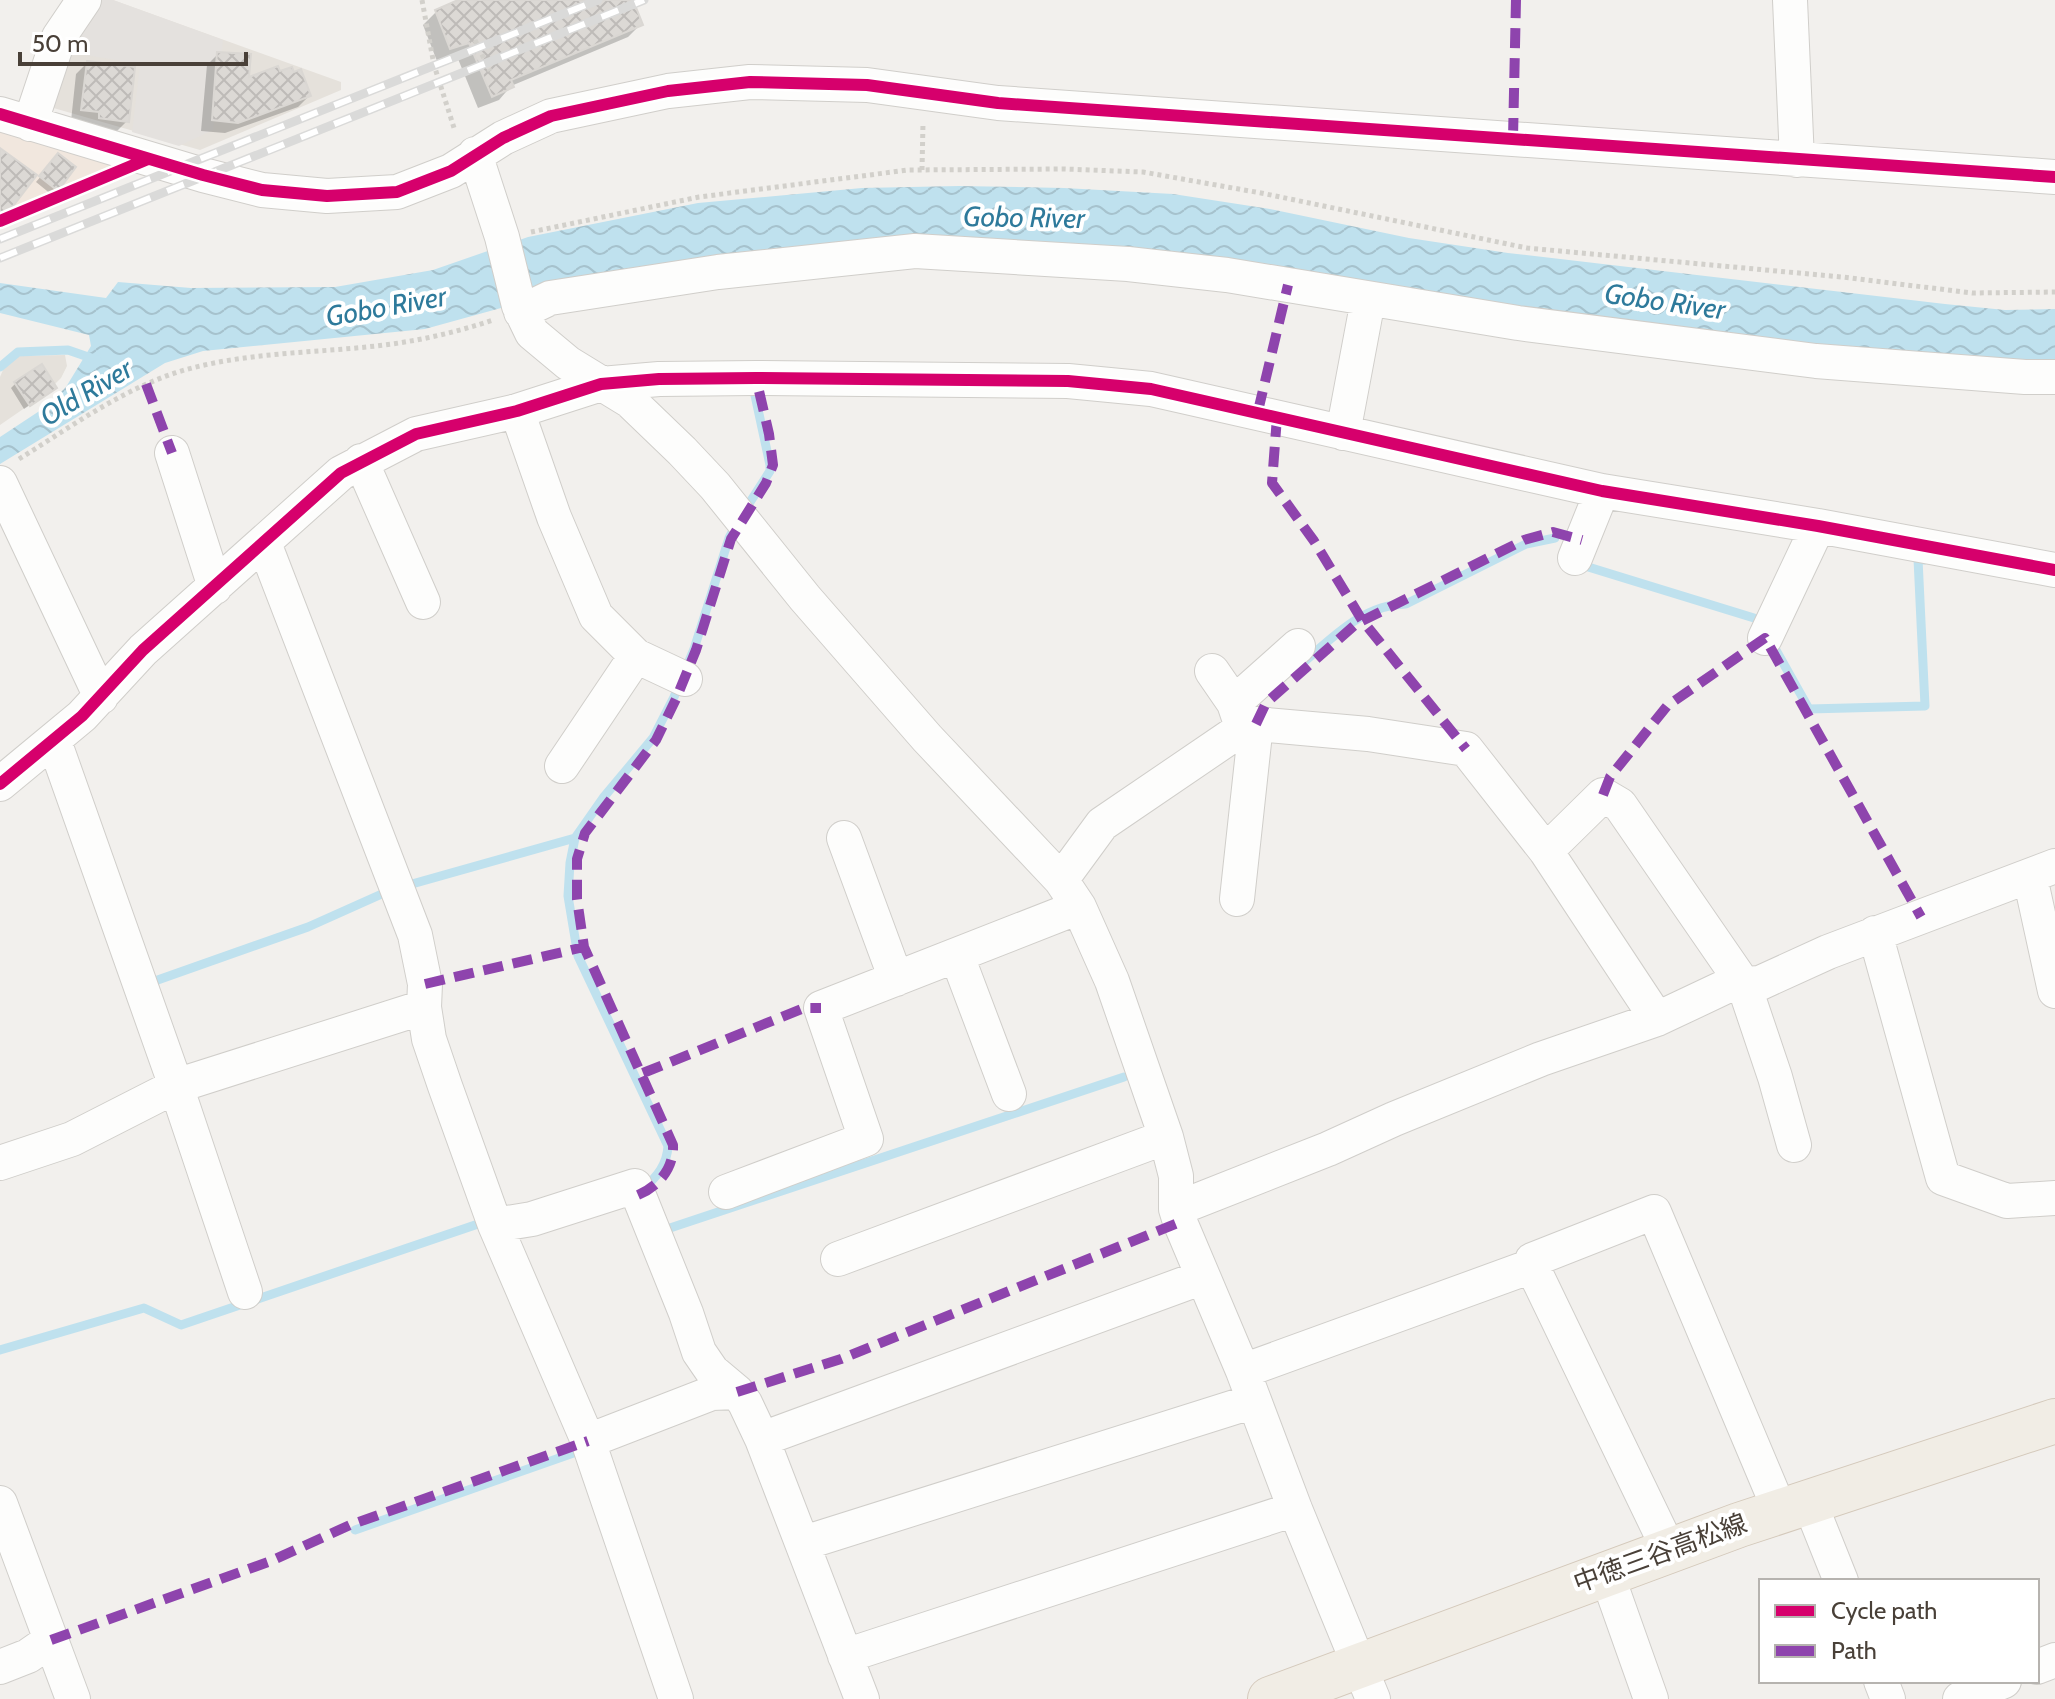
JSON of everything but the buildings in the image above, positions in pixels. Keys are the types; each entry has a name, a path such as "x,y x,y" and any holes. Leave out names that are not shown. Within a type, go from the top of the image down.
{"main road":[{"name":"中徳三谷高松線","path":"1270,1699 1367,1682 1606,1572 1794,1506 2055,1421"}],"street":[{"path":"84,0 59,37 15,119 250,187 327,196 397,192 451,171 467,149 503,138 551,116 668,91 750,82 867,85 1013,104 2055,177"},
{"path":"1790,0 1797,160"},
{"path":"467,149 503,238 520,309 532,333 546,347 630,401 715,486 805,598 927,738 1070,893 1112,981 1166,1137 1176,1176 1176,1209 1367,1682"},
{"path":"520,309 550,298 702,274 915,251 1128,264 1227,275 1518,323 1816,361 2055,377"},
{"path":"1343,433 1368,300"},
{"path":"0,784 54,741 101,697 143,650 341,473 416,434 517,411 601,384 659,379 756,378 1068,381 1151,389 1602,491 1818,526 2055,570"},
{"path":"517,411 554,517 596,616 636,656 685,679"},
{"path":"172,453 215,587"},
{"path":"361,461 423,602"},
{"path":"6,474 101,697"},
{"path":"1575,558 1602,491"},
{"path":"1765,638 1818,526"},
{"path":"264,543 415,935 425,984 424,1007 429,1039 495,1225 588,1441 676,1699"},
{"path":"726,1192 866,1139 821,1008 957,956 1070,893 1102,824 1244,718 1298,646"},
{"path":"562,766 636,656"},
{"path":"1212,671 1244,718 1237,899"},
{"path":"1244,718 1466,749 1546,851 1657,1019"},
{"path":"54,741 245,1292"},
{"path":"1546,851 1603,795 1620,805 1744,985 1794,1145"},
{"path":"844,838 896,979"},
{"path":"1176,1209 1541,1059 1657,1019 1729,985 1760,983 1875,933 2043,872 2055,991"},
{"path":"1875,933 1943,1178 2007,1201 2055,1198"},
{"path":"957,956 1009,1094"},
{"path":"0,1163 72,1139 176,1086 424,1007"},
{"path":"838,1259 1166,1137"},
{"path":"495,1225 532,1219 635,1186 699,1352 712,1371 745,1403 762,1439 862,1699"},
{"path":"1669,1550 1532,1266 1532,1260 1654,1212 1794,1506 1840,1579"},
{"path":"804,1543 1249,1386 1532,1266"},
{"path":"762,1439 1203,1277"},
{"path":"588,1441 712,1393 737,1392"},
{"path":"0,1503 73,1699"},
{"path":"845,1656 1295,1509"},
{"path":"1606,1572 1651,1699"},
{"path":"0,1667 28,1656 51,1640"},
{"path":"1960,1699 1999,1683"}],"path":[{"path":"422,0 434,65 467,149"},
{"path":"475,40 490,71"},
{"path":"922,170 923,94"},
{"path":"503,238 699,197 820,180 922,170 1064,169 1143,172 1527,248 1842,277 1972,293 2055,292"},
{"path":"6,474 130,392 190,368 239,359 390,344 457,332 520,309"}],"shaded area":[{"path":"99,0 113,0 223,40 213,130 179,146 132,132 140,64 61,51"},
{"path":"113,0 341,82 341,90 200,150 50,107 64,42"},
{"path":"0,127 127,169 0,219"},
{"path":"65,355 67,366 61,378 45,394 0,425 0,377 18,356"}],"water":[{"path":"959,186 1173,194 1508,253 1945,304 2005,310 2055,309 2055,367 1954,367 967,245 570,289 425,329 203,351 165,363 0,464 0,437 47,406 66,387 91,346 89,335 0,313 0,283 106,298 118,282 191,288 335,287 433,270 528,237 698,203 862,188"}],"waterway":[{"name":"Old River","path":"0,367 18,352 68,350 97,360"},
{"path":"743,513 770,471 753,386"},
{"path":"643,1188 661,1170 668,1146 578,956 568,896 570,863 575,838 603,798 653,738 674,697 694,649 729,538 736,525"},
{"path":"1304,662 1364,615 1391,605 1406,604 1526,544 1555,538"},
{"path":"1772,643 1809,709 1925,706 1918,559 1924,560"},
{"path":"1585,566 1754,618"},
{"path":"412,884 575,838"},
{"path":"152,982 308,927 384,893"},
{"path":"661,1231 1124,1077"},
{"path":"0,1350 144,1308 181,1325 481,1223"},
{"path":"355,1530 582,1450"}],"railway":[{"path":"0,239 598,0"},
{"path":"0,258 644,0"}],"marked path":[{"path":"1513,138 1516,0"},
{"path":"1258,411 1288,285"},
{"path":"638,1195 664,1175 671,1161 673,1145 584,947 577,899 577,859 585,833 656,740 696,650 731,539 766,483 773,465 756,378"},
{"path":"146,384 172,453"},
{"path":"1277,417 1272,483 1314,541 1362,620 1466,749"},
{"path":"1256,724 1266,703 1356,624 1524,540 1553,532 1582,540"},
{"path":"1603,795 1610,777 1667,706 1765,638 1921,917"},
{"path":"425,984 584,947"},
{"path":"643,1073 804,1008 821,1008"},
{"path":"737,1392 841,1359 1180,1222"},
{"path":"51,1640 271,1561 350,1525 588,1441"}],"cycle path":[{"path":"0,114 262,190 327,196 397,192 451,171 503,138 551,116 668,91 750,82 867,85 998,103 2055,177"},
{"path":"0,221 148,159"},
{"path":"0,784 82,716 143,650 341,473 416,434 517,411 601,384 659,379 756,378 1068,381 1151,389 1602,491 1818,526 2055,570"}],"water label":[{"name":"Gobo River","path":"1024,217"},
{"name":"Gobo River","path":"1665,301"},
{"name":"Gobo River","path":"386,306"}]}
